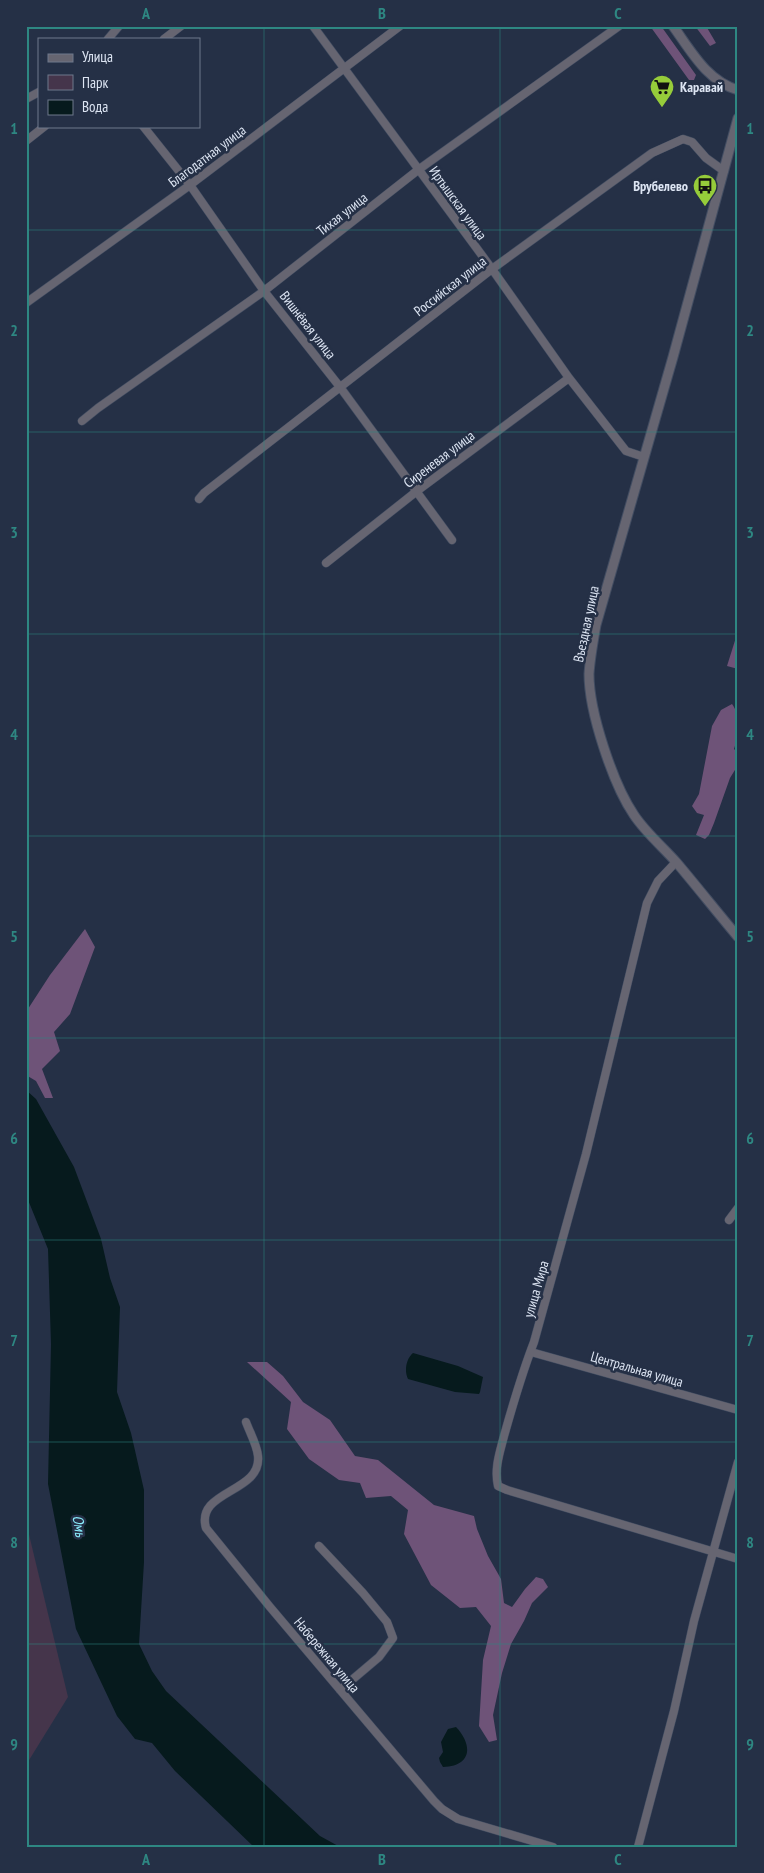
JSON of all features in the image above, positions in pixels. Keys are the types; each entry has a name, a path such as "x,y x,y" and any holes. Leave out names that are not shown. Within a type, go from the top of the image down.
{"street":[{"path":"109,38 119,26"},
{"path":"165,38 181,26"},
{"name":"Иртышская улица","path":"313,26 492,269 569,378 626,451 644,457"},
{"name":"Благодатная улица","path":"26,303 190,185 343,67 400,26"},
{"name":"Тихая улица","path":"82,421 264,291 418,170 619,26"},
{"path":"673,26 712,77 722,84 738,90"},
{"path":"26,99 38,93"},
{"name":"Въездная улица","path":"738,118 596,625 590,656 590,694 595,716 613,772 626,803 648,832 738,937"},
{"path":"26,141 42,128"},
{"name":"Вишнёвая улица","path":"145,128 190,185 264,291 340,386 452,540"},
{"name":"Российская улица","path":"199,499 340,386 492,269 652,153 683,139 692,142 706,158 724,171"},
{"name":"Сиреневая улица","path":"326,563 417,490 569,378"},
{"name":"улица Мира","path":"677,864 658,881 647,903 584,1162 524,1368 496,1475 498,1486 507,1490 738,1558"},
{"path":"729,1220 738,1208"},
{"name":"Центральная улица","path":"530,1352 738,1410"},
{"name":"Набережная улица","path":"246,1422 258,1455 257,1467 253,1476 216,1501 205,1511 203,1520 206,1528 340,1690 442,1809 458,1819 553,1847"},
{"path":"638,1847 674,1711 712,1551 738,1462"},
{"path":"319,1546 387,1622 393,1638 379,1657 340,1690"}],"green space":[{"path":"26,1522 68,1697 26,1765"}],"shaded area":[{"path":"650,26 661,26 696,75 694,80 689,80"},
{"path":"695,26 706,26 716,43 710,46"},
{"path":"738,631 738,669 727,666"},
{"path":"732,704 738,720 738,731 734,749 738,753 738,765 730,778 709,835 705,839 696,835 704,815 697,813 692,806 699,794 712,726 721,710"},
{"path":"85,929 95,947 70,1014 54,1032 60,1051 42,1069 53,1098 45,1098 36,1081 26,1075 26,1012 50,975"},
{"path":"247,1362 267,1362 283,1376 303,1402 330,1420 355,1456 378,1460 434,1505 474,1516 488,1556 501,1579 504,1603 512,1607 536,1577 543,1579 548,1587 532,1603 511,1644 502,1673 493,1715 497,1740 489,1742 479,1726 483,1660 491,1626 476,1607 460,1608 431,1585 404,1534 408,1510 391,1496 366,1498 360,1483 339,1480 309,1459 287,1429 291,1402"}],"water":[{"name":"Омь","path":"26,1090 36,1099 74,1167 101,1239 110,1278 120,1307 117,1392 131,1433 144,1490 144,1562 139,1644 152,1671 166,1691 320,1836 340,1847 254,1847 175,1771 152,1743 135,1739 117,1716 76,1629 48,1484 51,1344 48,1249 26,1195"},
{"path":"413,1353 458,1366 483,1377 479,1394 455,1392 408,1379 406,1365"},
{"path":"456,1727 465,1741 467,1753 460,1763 443,1767 439,1758 443,1752 441,1742 448,1729"}],"place":[{"name":"Каравай","path":"662,108"},
{"name":"Врубелево","path":"705,207"}]}
